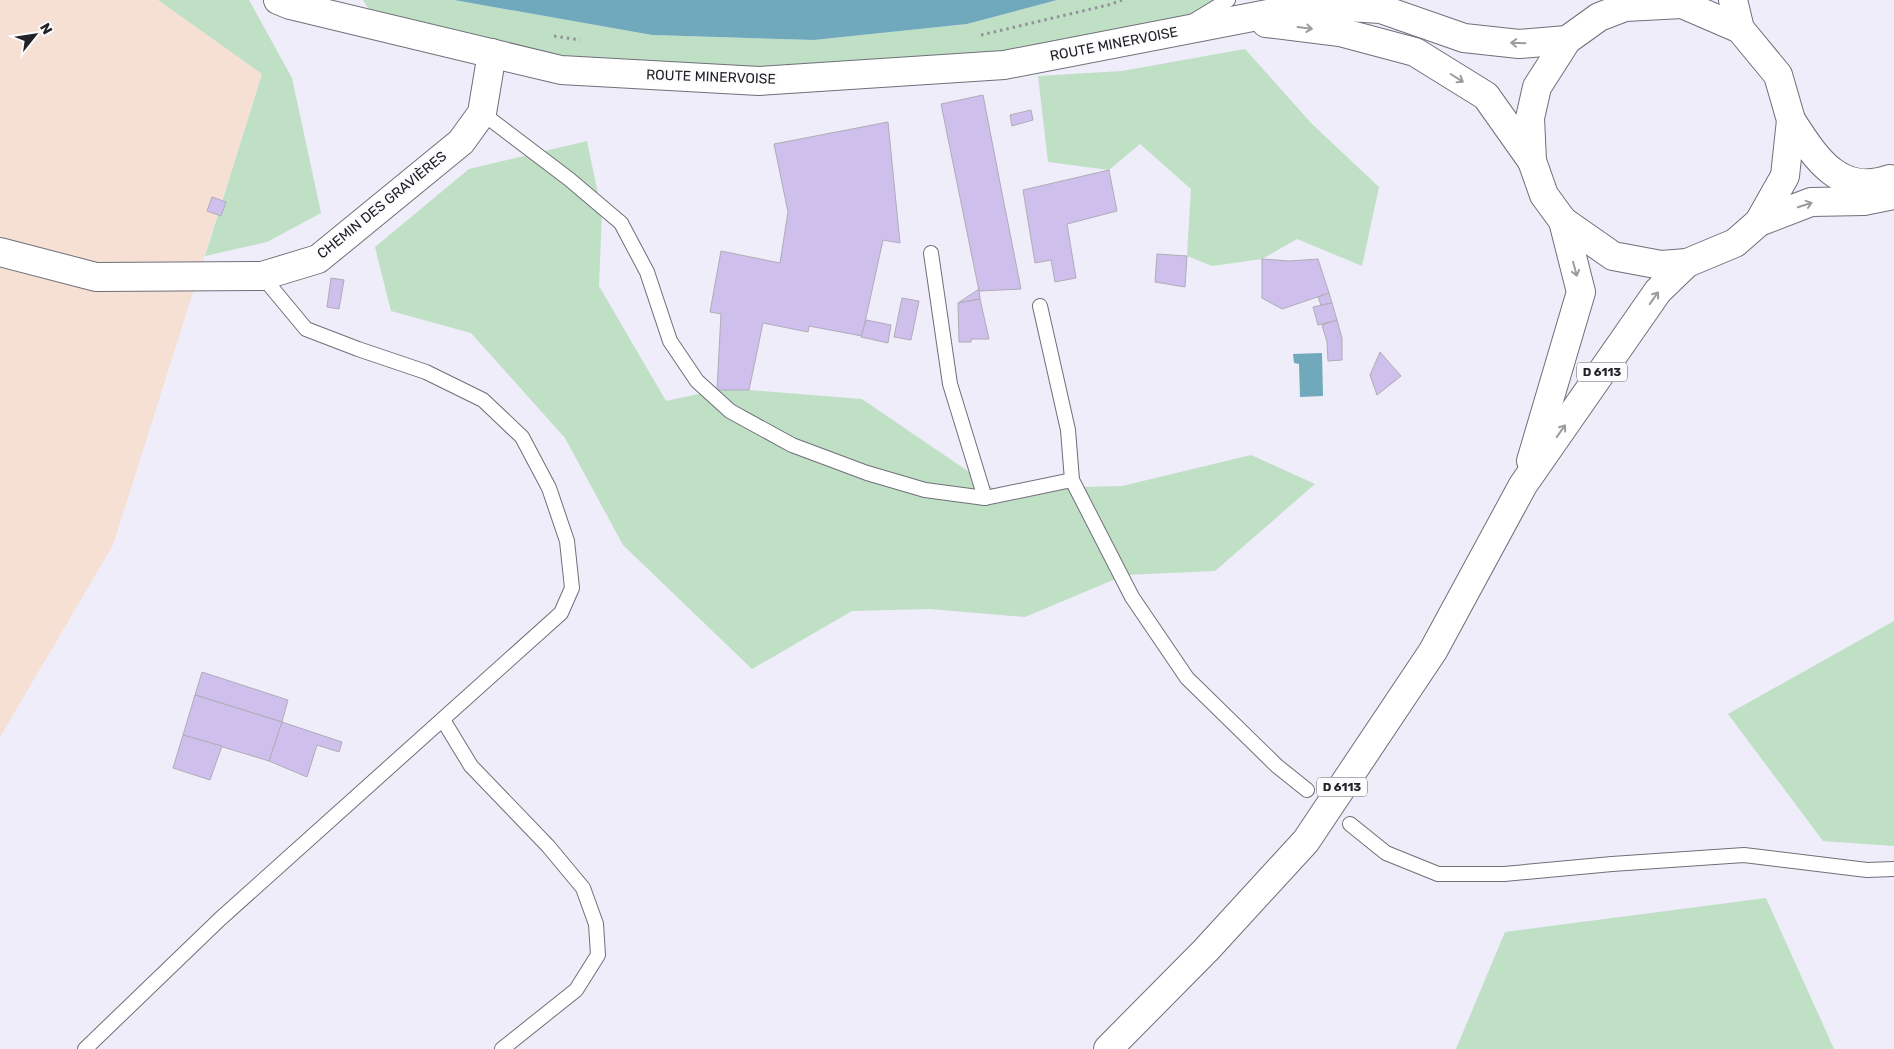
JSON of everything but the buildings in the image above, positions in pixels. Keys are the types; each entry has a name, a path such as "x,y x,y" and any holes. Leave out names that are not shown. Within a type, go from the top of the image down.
{"main road":[{"name":"ROUTE MINERVOISE","path":"278,0 290,5 561,70 759,81 1004,65 1175,32 1234,10 1314,5 1380,10 1464,38 1520,44 1567,40"},
{"path":"1733,0 1740,29"},
{"path":"1532,161 1530,118 1537,87 1567,40 1599,17 1628,3 1682,4 1740,29 1778,74 1791,120 1811,152 1826,168 1848,182 1877,184 1894,178"},
{"path":"1234,10 1340,32 1415,52 1486,96 1532,161 1544,195 1562,222 1613,256 1661,265 1687,263 1735,243 1759,222 1785,176 1791,120"},
{"name":"CHEMIN DES GRAVIÈRES","path":"0,252 96,277 262,276 318,258 461,142 482,114 492,53"},
{"path":"1759,222 1811,202 1864,201 1894,194"},
{"name":"D 6113","path":"1523,485 1581,292 1562,222"},
{"name":"D 6113","path":"1108,1049 1206,950 1306,841 1433,652 1523,485 1658,291 1687,263"}],"lane":[{"path":"482,114 569,180 621,223 647,272 670,341 697,381 730,411 792,445 867,473 925,490 984,498 1072,480"},
{"path":"931,252 950,384 984,498"},
{"path":"85,1049 220,919 561,613 572,588 568,541 549,488 522,437 483,400 426,372 306,329 262,276"},
{"path":"1040,306 1068,430 1072,480 1132,597 1187,678 1277,766 1307,790"},
{"path":"443,720 471,766 548,846 583,888 596,924 598,955 576,990 502,1049"},
{"path":"1350,824 1386,853 1438,874 1504,874 1744,855 1867,870 1894,869"}],"path":[{"path":"972,37 1108,5 1122,0"},
{"path":"546,35 585,40"}],"shaded area":[{"path":"0,0 158,0 262,74 113,545 0,737"}],"green space":[{"path":"158,0 249,0 292,78 321,213 267,242 205,256 262,74"},
{"path":"363,0 454,0 652,35 814,40 967,24 1057,0 1215,0 1175,32 1004,65 561,70 380,27"},
{"path":"1245,49 1312,124 1379,187 1362,266 1297,239 1262,259 1212,266 1187,256 1191,189 1140,144 1109,170 1048,162 1038,76 1122,71"},
{"path":"587,141 602,213 599,286 666,401 717,390 749,390 862,399 994,489 1122,486 1251,455 1315,484 1215,571 1125,575 1025,617 930,609 852,611 752,669 623,545 565,438 471,333 391,311 375,247 469,169"},
{"path":"1894,621 1894,846 1823,841 1728,714"},
{"path":"1766,898 1834,1049 1456,1049 1505,932"}],"water":[{"path":"454,0 1057,0 967,24 814,40 652,35"},
{"path":"1322,353 1323,396 1300,397 1299,364 1294,363 1293,354"}]}
